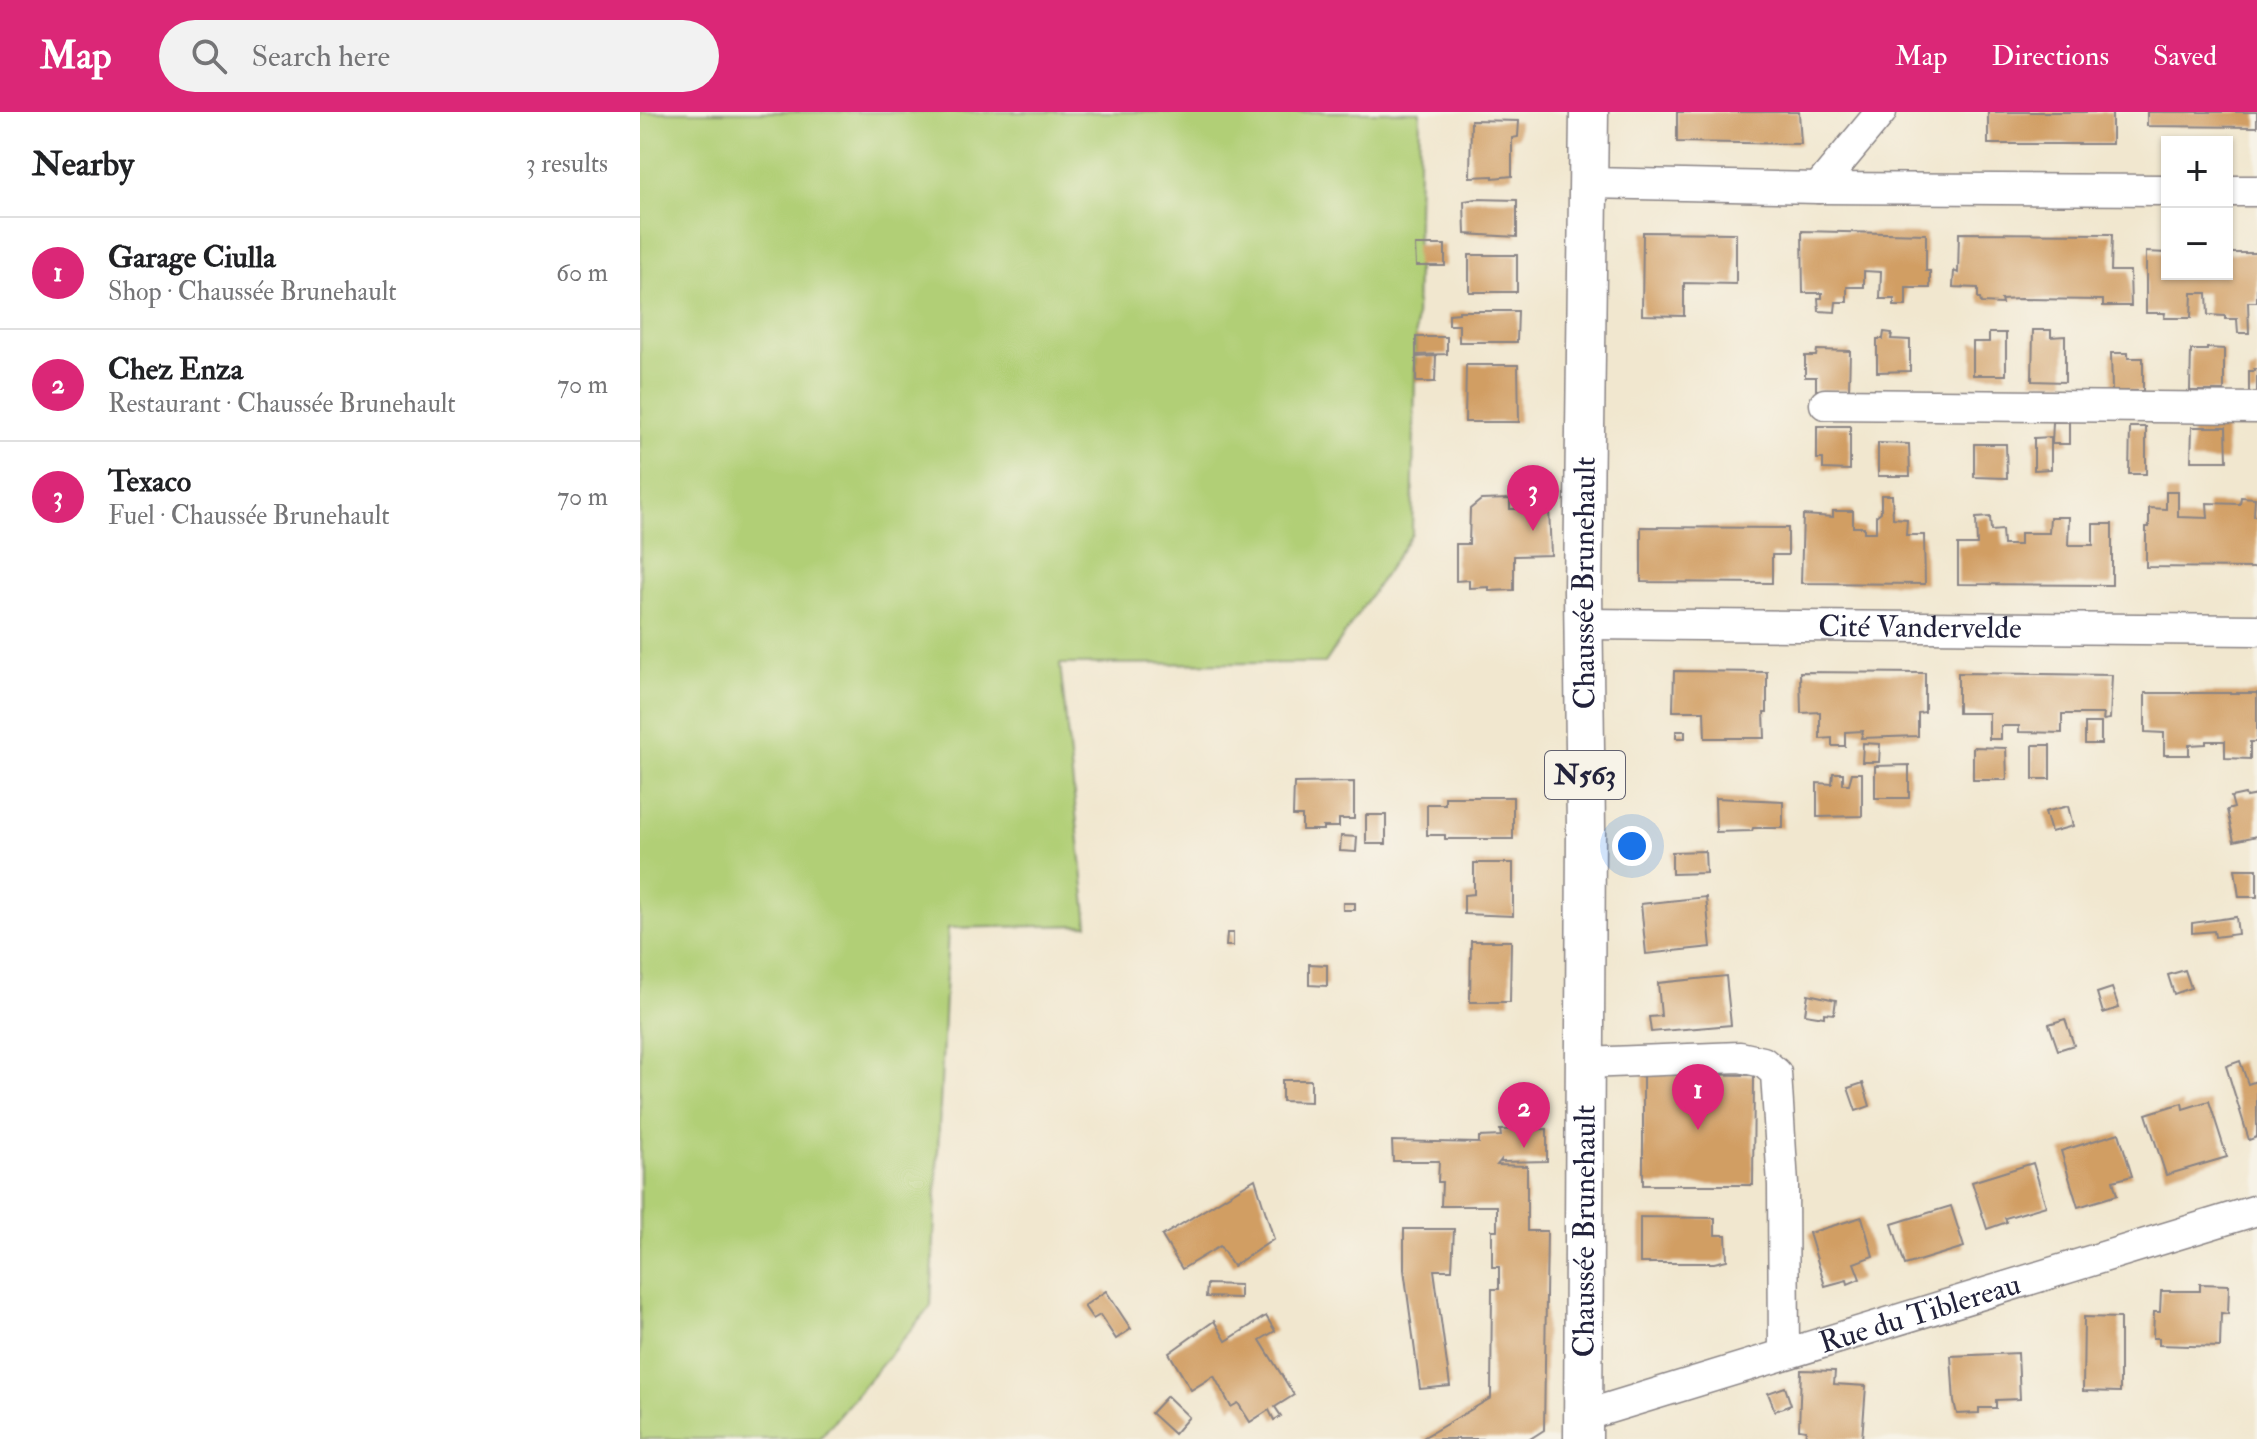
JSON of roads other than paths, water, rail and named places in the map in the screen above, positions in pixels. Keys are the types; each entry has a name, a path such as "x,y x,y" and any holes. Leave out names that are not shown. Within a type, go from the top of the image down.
{"main road":[{"name":"Chaussée Brunehault","path":"1583,1427 1583,591 1589,112"}],"street":[{"path":"1818,188 1881,112"},
{"path":"1589,183 2161,190"},
{"path":"2233,191 2257,191"},
{"path":"1825,404 2257,408"},
{"name":"Cité Vandervelde","path":"1584,624 2257,630"},
{"path":"1585,1063 1740,1057 1763,1062 1776,1073 1783,1185 1784,1354"},
{"name":"Rue du Tiblereau","path":"1583,1427 1784,1354 2257,1210"}],"place":[{"name":"Texaco","path":"1533,531"},
{"name":"Garage Ciulla","path":"1698,1130"},
{"name":"Chez Enza","path":"1524,1148"}]}
